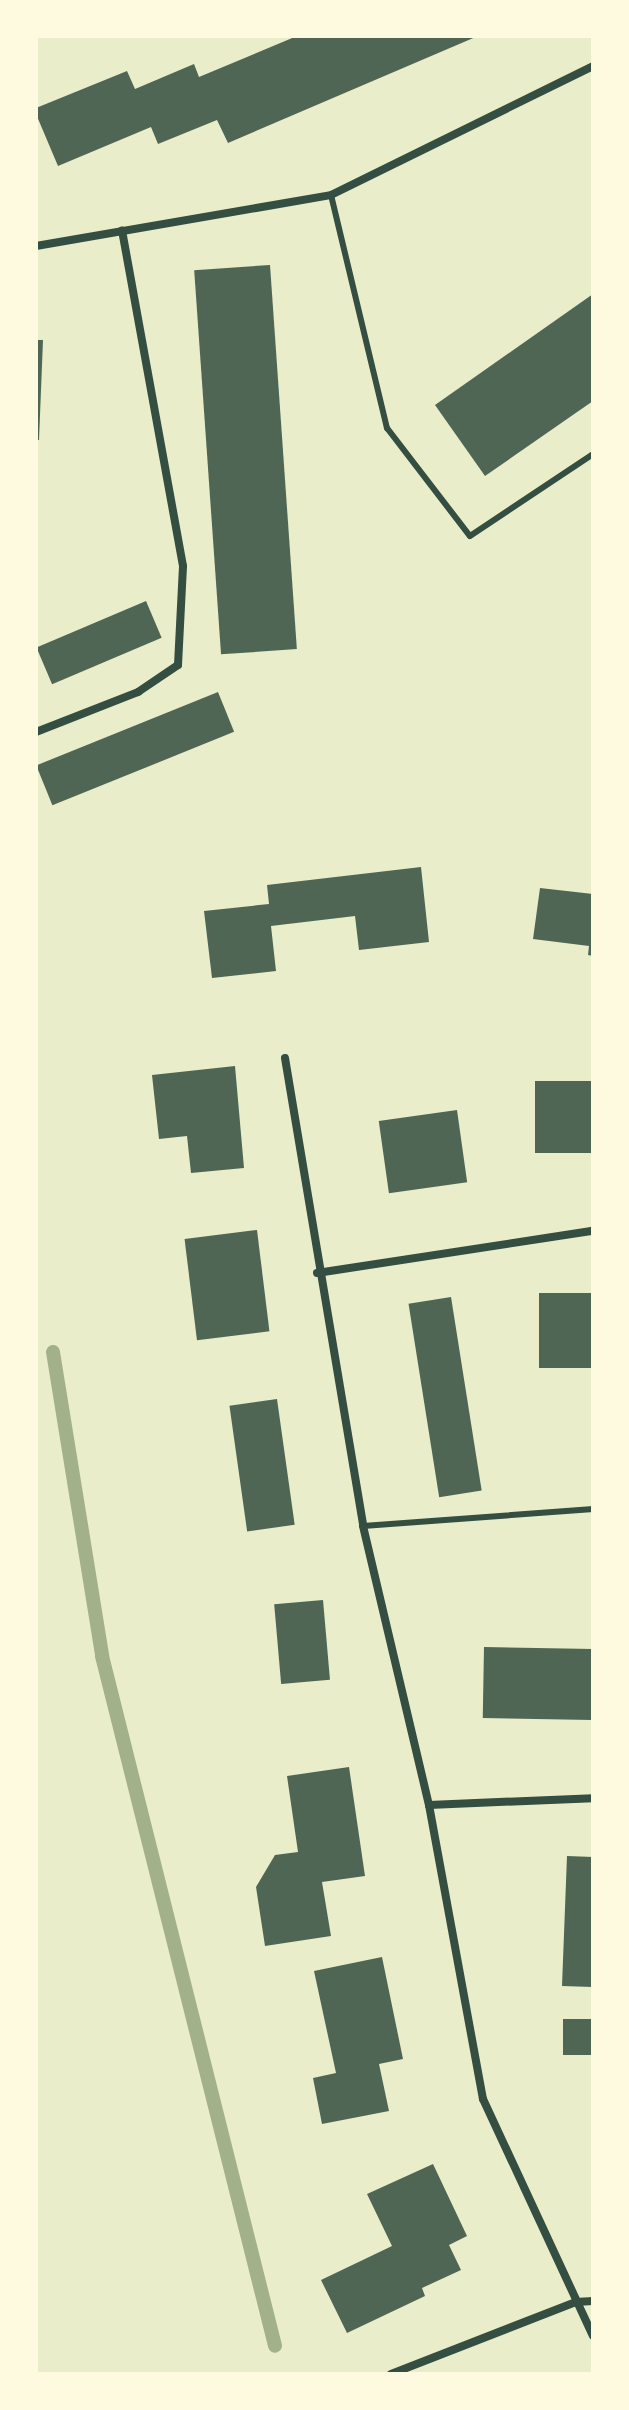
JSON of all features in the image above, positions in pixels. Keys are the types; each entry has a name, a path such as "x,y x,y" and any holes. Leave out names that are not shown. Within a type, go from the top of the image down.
{"street":[{"path":"36,246 331,195 593,66"},
{"path":"36,732 138,692 178,665 183,566 122,231"},
{"path":"285,1058 317,1273 363,1526 429,1805 483,2099 593,2336"},
{"path":"317,1273 593,1231"},
{"path":"429,1805 593,1798"},
{"path":"391,2374 576,2302 593,2301"}],"lane":[{"path":"331,195 387,428 470,536 593,454"},
{"path":"363,1526 593,1509"}],"building":[{"path":"297,36 478,36 228,143 217,120 158,144 151,127 58,166 36,114 36,108 127,71 135,89 194,64 199,77"},
{"path":"270,265 297,649 221,654 194,270"},
{"path":"593,294 593,401 485,476 435,405"},
{"path":"36,340 43,340 39,440 36,440"},
{"path":"146,601 162,638 52,684 36,647"},
{"path":"218,692 234,732 52,805 36,765"},
{"path":"421,867 429,942 359,950 355,916 271,926 276,971 212,978 204,911 269,904 267,885"},
{"path":"540,888 593,894 593,956 588,955 589,946 533,939"},
{"path":"235,1066 244,1168 191,1173 187,1136 159,1139 152,1075"},
{"path":"535,1081 593,1081 593,1153 535,1153"},
{"path":"457,1110 467,1182 389,1193 379,1121"},
{"path":"257,1230 269,1331 197,1340 185,1239"},
{"path":"539,1293 593,1293 593,1368 539,1368"},
{"path":"451,1297 482,1491 439,1497 409,1304"},
{"path":"277,1399 295,1525 247,1531 229,1406"},
{"path":"323,1600 330,1680 281,1684 274,1604"},
{"path":"484,1647 593,1649 592,1720 483,1718"},
{"path":"349,1767 365,1876 322,1882 331,1936 265,1946 256,1887 275,1855 298,1852 287,1776"},
{"path":"567,1856 593,1857 593,1987 562,1986"},
{"path":"382,1957 403,2059 379,2064 389,2111 322,2124 313,2078 336,2073 314,1971"},
{"path":"563,2019 593,2019 593,2055 563,2055"},
{"path":"433,2164 467,2236 449,2245 461,2270 422,2288 425,2296 347,2333 321,2280 392,2246 367,2194"}],"waterway":[{"path":"53,1352 102,1656 275,2346"}]}
